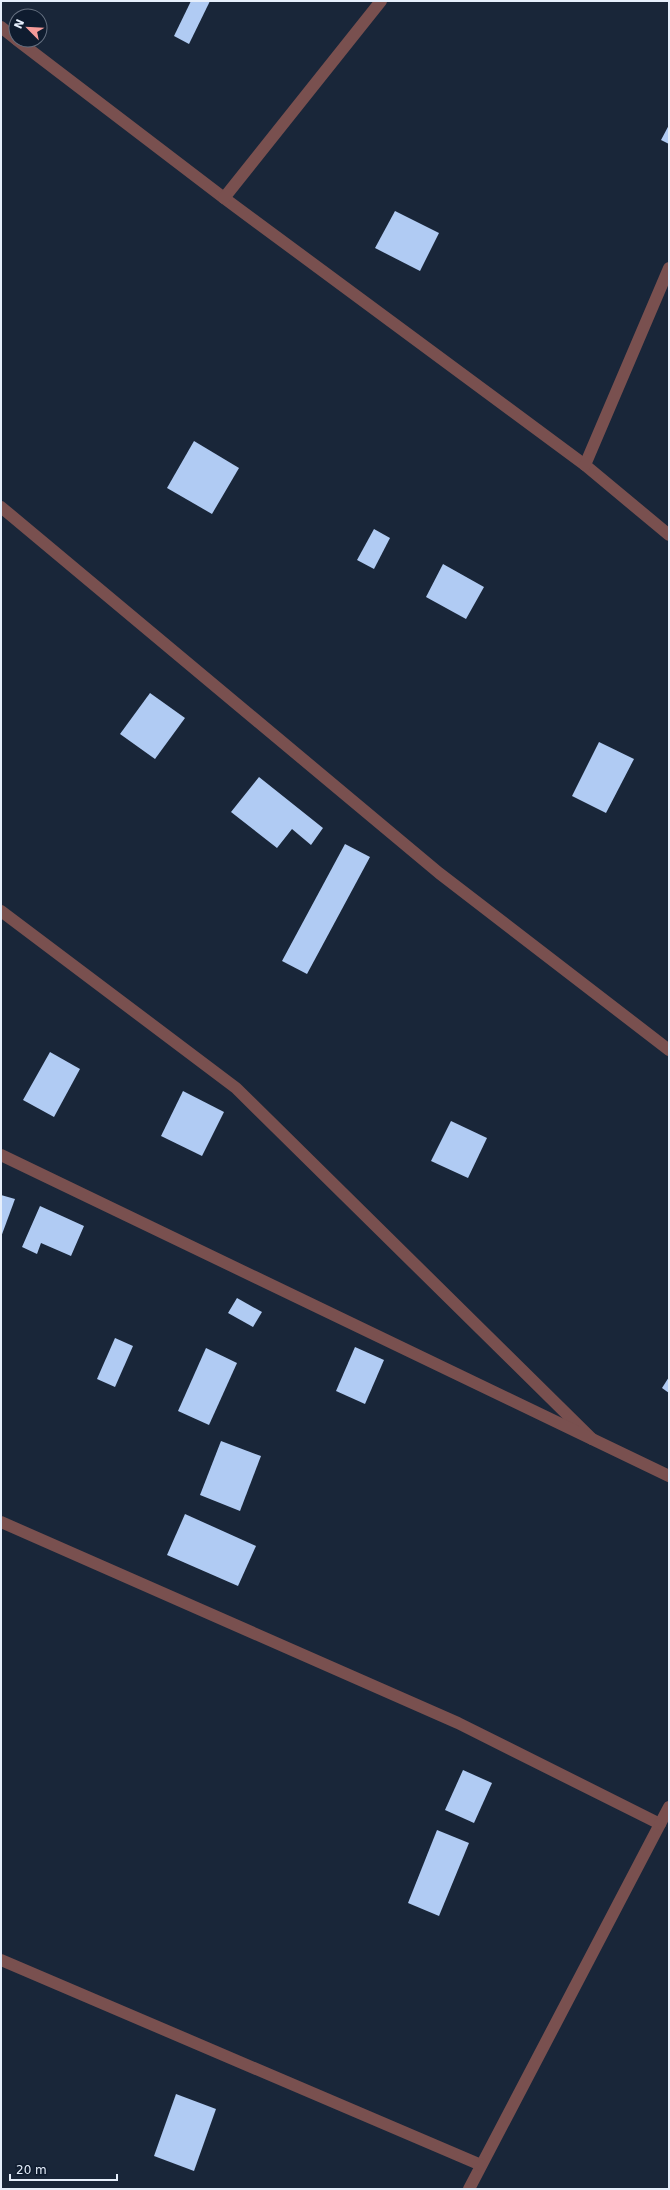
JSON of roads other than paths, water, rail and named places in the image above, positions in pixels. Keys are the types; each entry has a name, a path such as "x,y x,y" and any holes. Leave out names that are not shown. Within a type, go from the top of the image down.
{"street":[{"path":"224,198 381,1"},
{"path":"29,48 224,198 584,465 669,535"},
{"path":"584,465 669,268"},
{"path":"1,507 439,873 669,1050"},
{"path":"1,910 236,1088 592,1439"},
{"path":"1,1155 669,1476"},
{"path":"1,1522 458,1723 660,1824"},
{"path":"469,2189 669,1807"},
{"path":"1,1960 482,2165"}]}
